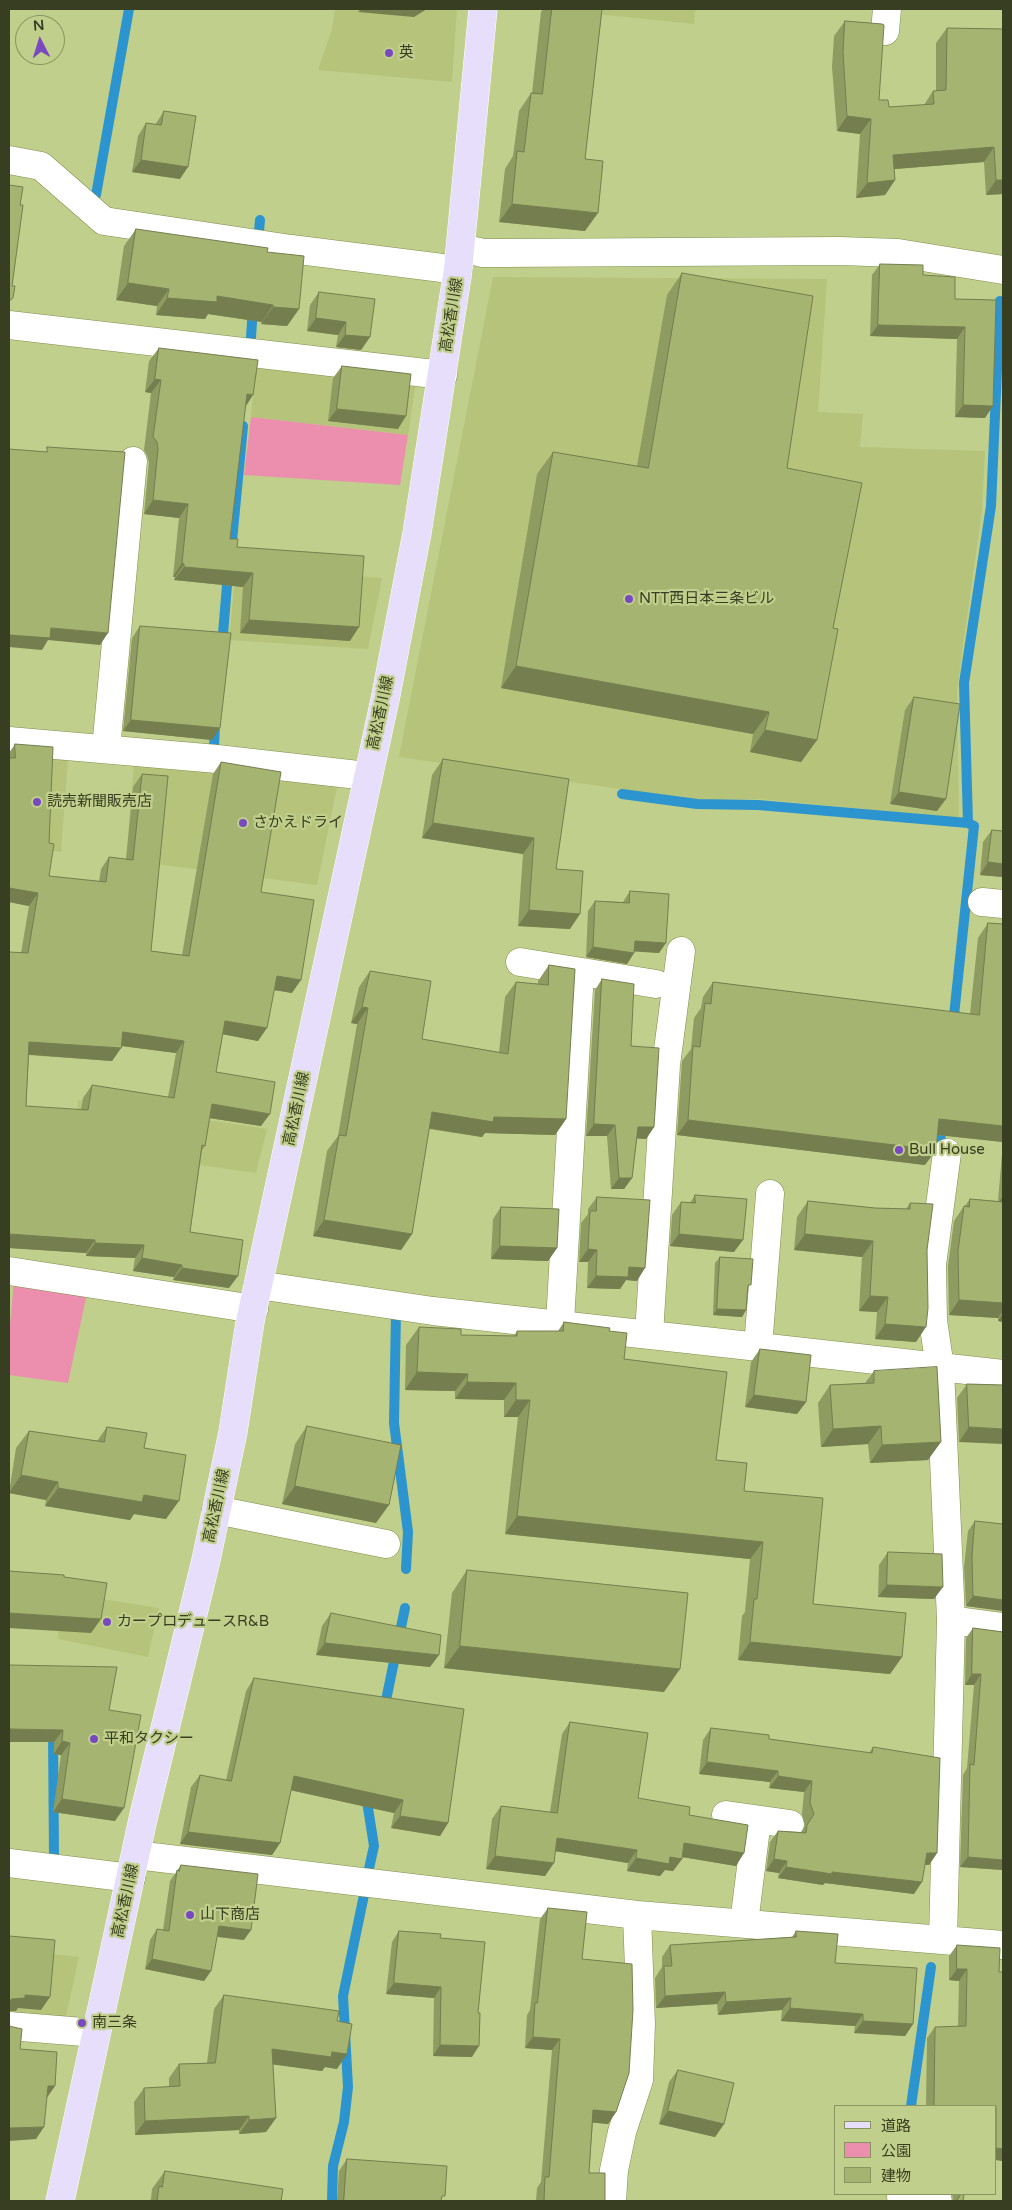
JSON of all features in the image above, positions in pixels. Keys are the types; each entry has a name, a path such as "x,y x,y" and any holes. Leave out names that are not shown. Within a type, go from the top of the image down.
{"main road":[{"name":"高松香川線","path":"60,2201 133,1867 233,1432 244,1350 386,695 418,533 460,259 483,9"}],"street":[{"path":"9,160 41,166 104,221 291,249 460,259 492,253 816,251 898,253 1003,270"},
{"path":"9,325 443,375"},
{"path":"106,749 133,461"},
{"path":"9,741 217,759 368,776"},
{"path":"649,1334 666,1065 681,951"},
{"path":"520,962 656,984"},
{"path":"560,1323 580,972"},
{"path":"943,1940 951,1620 950,1553 940,1368 933,1320 932,1265 947,1153"},
{"path":"758,1347 770,1194"},
{"path":"9,1271 256,1297 560,1323 1003,1374"},
{"path":"216,1510 386,1544"},
{"path":"951,1620 1003,1627"},
{"path":"726,1815 790,1824"},
{"path":"744,1923 757,1820"},
{"path":"9,1863 133,1867 637,1915 1003,1945"},
{"path":"612,2201 614,2170 622,2132 639,2080 641,2024 637,1915"},
{"path":"9,2026 96,2033"},
{"path":"901,2197 938,2201"}],"shaded area":[{"name":"英","path":"335,9 457,9 452,82 318,70 332,29"},
{"path":"548,9 695,9 694,24"},
{"path":"493,277 827,279 818,412 863,414 860,447 985,451 982,510 957,690 959,818 759,799 695,800 399,757"},
{"path":"256,364 416,382 408,435 251,417"},
{"path":"236,566 382,578 368,649 229,640"},
{"name":"読売新聞販売店","path":"9,753 68,758 61,852 9,845"},
{"name":"さかえドライ","path":"134,764 338,782 317,885 126,860"},
{"path":"78,1100 267,1129 256,1173 73,1147"},
{"name":"カープロデュースR&B","path":"57,1592 159,1608 148,1657 58,1639"},
{"path":"9,1949 79,1957 65,2021 9,2016"}],"green space":[{"path":"251,417 408,435 400,485 244,475"},
{"path":"14,1282 87,1293 68,1383 9,1375 9,1336"}],"building":[{"path":"552,9 602,9 585,159 603,161 598,213 512,204 517,151 524,152 531,93 542,94"},
{"path":"845,21 884,25 879,100 888,100 889,107 934,104 933,91 946,90 947,28 1003,29 1003,180 996,180 994,147 893,155 895,180 867,183 871,119 847,116 843,52"},
{"path":"164,111 196,116 188,167 141,160 146,123 161,125"},
{"path":"9,185 23,187 20,205 23,205 12,286 15,286 13,298 9,301"},
{"path":"136,229 268,248 267,252 304,256 299,309 273,307 273,305 217,296 217,302 167,298 169,289 128,283"},
{"path":"880,264 923,265 923,275 955,277 955,299 996,300 993,406 963,405 965,327 878,325"},
{"path":"682,273 813,296 787,468 862,483 833,628 838,629 817,740 765,730 769,712 516,666 553,452 648,468"},
{"path":"319,292 375,299 370,337 345,335 346,322 316,318"},
{"path":"159,348 258,360 253,395 247,394 230,539 238,539 237,547 364,556 359,627 249,620 253,573 184,567 182,563 188,504 153,500 158,449 157,442 153,437 161,380 155,379"},
{"path":"342,366 411,374 406,416 337,409"},
{"path":"47,447 125,452 108,633 51,628 50,638 9,635 9,449 47,452"},
{"path":"140,626 231,633 220,728 131,720"},
{"path":"914,697 960,704 946,799 899,792"},
{"path":"15,744 53,747 49,843 54,844 49,876 106,882 109,857 133,860 142,774 168,776 151,951 189,956 221,762 281,772 261,892 314,900 301,980 277,976 267,1028 225,1021 216,1072 275,1082 270,1114 212,1104 205,1146 202,1145 190,1232 243,1240 238,1276 182,1268 182,1265 142,1258 144,1245 95,1243 95,1240 9,1234 9,952 28,953 38,893 9,888 9,758 15,758","holes":["123,1032 184,1041 174,1098 92,1085 88,1110 26,1106 29,1042 121,1048"]},
{"path":"443,759 569,779 556,869 583,871 580,914 529,910 534,838 433,823"},
{"path":"992,830 1003,831 1003,864 988,862"},
{"path":"630,891 669,894 666,943 635,941 634,953 593,947 595,901 629,903"},
{"path":"988,923 1003,924 1003,1126 939,1119 936,1150 688,1120 693,1046 700,1047 705,1003 711,1004 713,982 979,1015"},
{"path":"549,965 575,969 566,1119 494,1117 493,1122 432,1112 412,1234 324,1220 339,1135 346,1136 368,1008 362,1007 370,971 431,981 422,1039 508,1054 516,982 548,985"},
{"path":"602,979 634,984 631,1046 659,1048 654,1127 638,1127 632,1178 619,1178 615,1125 594,1124"},
{"path":"695,1195 747,1199 743,1240 679,1234 681,1202 695,1203"},
{"path":"597,1197 650,1200 645,1268 629,1267 628,1277 596,1276 597,1250 588,1249 590,1211 596,1211"},
{"path":"970,1199 1003,1202 1003,1303 959,1300 958,1251 964,1206 969,1207"},
{"path":"808,1201 875,1208 910,1209 910,1203 933,1204 927,1250 928,1308 926,1327 885,1324 888,1297 870,1296 873,1241 805,1234"},
{"path":"501,1207 559,1209 557,1248 500,1246"},
{"path":"720,1257 753,1259 751,1285 748,1285 746,1310 717,1309"},
{"path":"564,1322 610,1328 609,1331 627,1333 624,1359 727,1372 716,1460 747,1463 744,1491 823,1498 813,1604 906,1613 902,1657 750,1642 754,1599 757,1599 763,1542 517,1516 530,1400 516,1400 516,1383 467,1382 468,1374 417,1372 419,1327 461,1329 461,1335 517,1336 517,1331 563,1331"},
{"path":"760,1349 811,1355 806,1402 754,1395"},
{"path":"937,1367 941,1442 882,1445 881,1426 833,1429 830,1385 874,1383 874,1371"},
{"path":"967,1384 1003,1385 1003,1429 969,1427"},
{"path":"307,1426 401,1445 389,1505 295,1486"},
{"path":"107,1427 147,1433 144,1448 186,1455 179,1501 144,1495 142,1502 58,1488 58,1482 21,1475 29,1431 104,1442"},
{"path":"975,1521 1003,1524 1003,1600 973,1596 972,1557"},
{"path":"888,1552 942,1554 943,1587 887,1585"},
{"path":"467,1570 688,1593 680,1669 460,1646"},
{"path":"9,1571 64,1575 64,1577 107,1583 101,1619 9,1613"},
{"path":"331,1613 441,1635 439,1655 325,1643"},
{"path":"973,1628 1003,1632 1003,1860 968,1857 970,1764 974,1765 981,1674 972,1674"},
{"path":"9,1665 117,1667 109,1710 141,1715 124,1808 62,1799 70,1743 62,1741 63,1730 9,1729"},
{"path":"254,1678 464,1709 448,1823 400,1816 403,1800 294,1776 280,1843 188,1832 200,1775 231,1781"},
{"path":"570,1722 648,1733 638,1798 690,1807 689,1815 748,1825 744,1853 684,1843 682,1859 670,1857 669,1864 636,1858 637,1850 557,1838 554,1863 495,1856 501,1806 557,1813"},
{"path":"711,1728 769,1735 769,1739 872,1753 873,1747 940,1758 937,1853 927,1853 922,1882 832,1872 832,1874 786,1867 787,1861 774,1859 778,1831 806,1833 807,1825 814,1814 810,1803 812,1781 778,1776 778,1771 707,1762"},
{"path":"181,1865 258,1874 251,1930 219,1926 211,1971 152,1959 157,1929 169,1931 177,1870 179,1871"},
{"path":"548,1908 587,1912 582,1959 632,1964 633,2010 629,2073 616,2112 593,2110 589,2173 605,2173 605,2201 544,2201 545,2177 549,2177 560,2039 533,2037 535,2003 537,2003"},
{"path":"399,1931 441,1934 440,1938 485,1942 478,2013 480,2013 479,2046 440,2045 441,1987 394,1983"},
{"path":"796,1931 838,1934 835,1963 917,1968 913,2024 863,2021 863,2014 790,2008 791,1998 726,2002 725,1992 665,1996 664,1966 672,1966 670,1945 796,1937"},
{"path":"9,1936 55,1940 50,1997 25,1995 25,1998 9,2001"},
{"path":"957,1945 1000,1948 999,1972 1003,1972 1003,2149 997,2148 997,2105 934,2105 935,2027 966,2026 967,1969 957,1969"},
{"path":"224,1995 339,2011 337,2021 352,2024 347,2054 332,2052 331,2057 272,2049 276,2118 249,2120 249,2116 145,2121 144,2088 180,2086 179,2064 215,2063"},
{"path":"9,2026 22,2029 20,2049 57,2052 55,2086 48,2086 44,2127 9,2128"},
{"path":"678,2070 734,2083 724,2124 668,2111"},
{"path":"347,2159 447,2166 445,2196 442,2196 441,2201 344,2201"},
{"path":"165,2171 283,2189 281,2201 157,2201 159,2186 162,2187"},
{"path":"960,2195 964,2195 963,2201 955,2201"}],"waterway":[{"path":"96,195 129,9"},
{"path":"258,242 260,220"},
{"path":"953,1025 974,826 968,823 964,683 991,506 1000,301"},
{"path":"250,352 253,307"},
{"path":"231,551 243,426"},
{"path":"222,646 228,573"},
{"path":"214,746 215,725"},
{"path":"622,794 697,804 758,805 968,823"},
{"path":"939,1154 942,1121"},
{"path":"396,1312 394,1423 408,1532 406,1569"},
{"path":"384,1710 405,1608"},
{"path":"53,1730 54,1859"},
{"path":"366,1795 374,1846 368,1873"},
{"path":"332,2201 333,2166 344,2122 348,2087 343,1996 364,1895"},
{"path":"911,2105 931,1967"}],"place":[{"name":"英","path":"389,53"},
{"name":"NTT西日本三条ビル","path":"629,599"},
{"name":"読売新聞販売店","path":"37,802"},
{"name":"さかえドライ","path":"243,823"},
{"name":"Bull House","path":"899,1150"},
{"name":"カープロデュースR&B","path":"107,1622"},
{"name":"平和タクシー","path":"94,1739"},
{"name":"山下商店","path":"190,1915"},
{"name":"南三条","path":"82,2023"}]}
